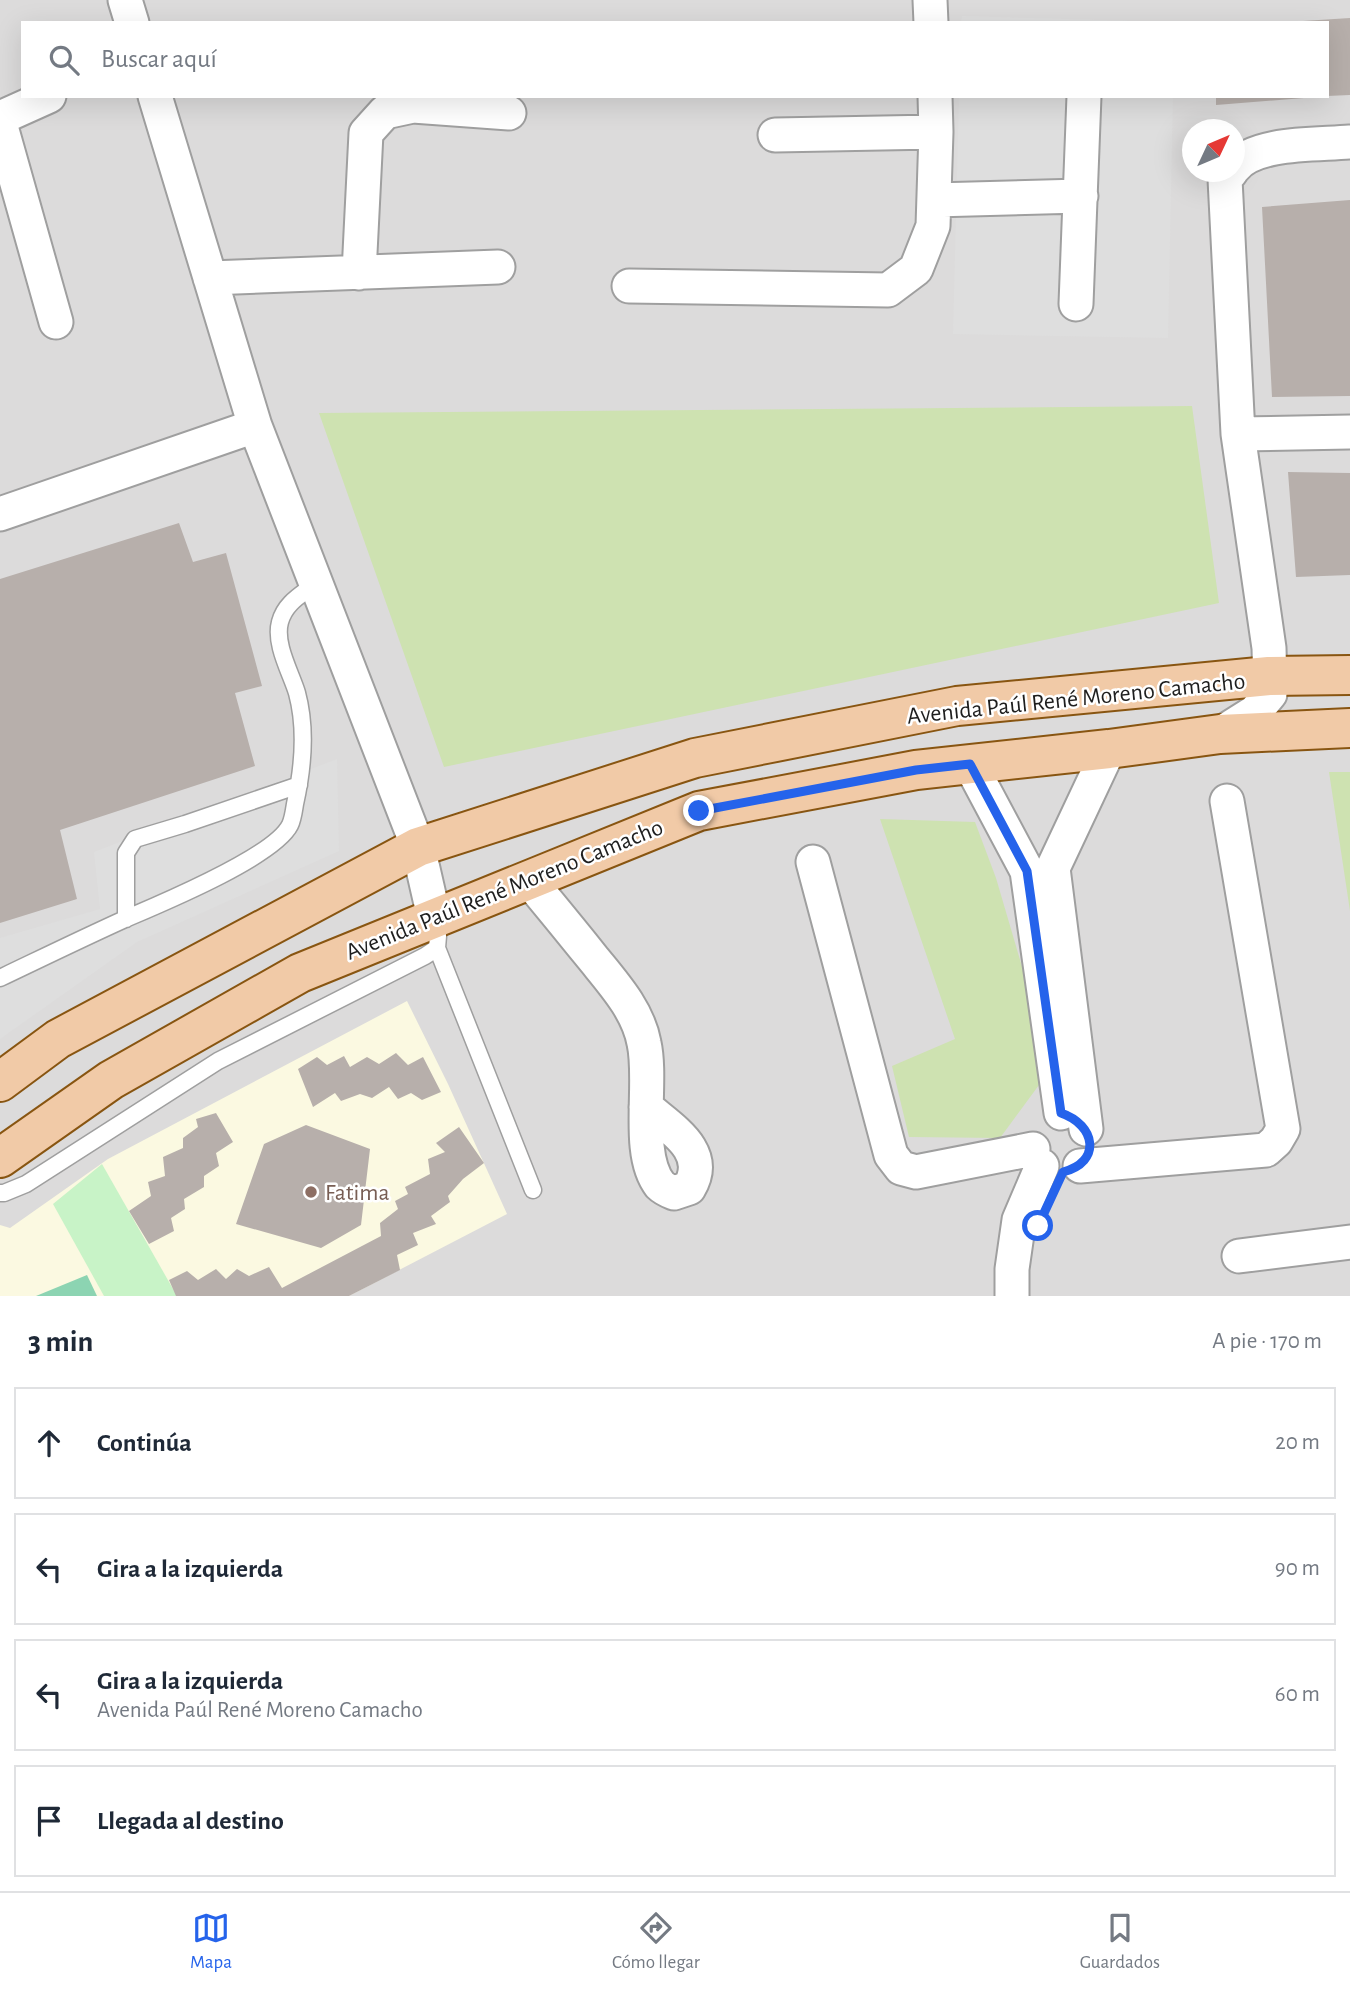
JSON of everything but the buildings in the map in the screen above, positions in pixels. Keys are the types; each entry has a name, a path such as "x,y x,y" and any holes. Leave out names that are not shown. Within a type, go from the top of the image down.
{"main road":[{"name":"Avenida Paúl René Moreno Camacho","path":"0,1082 58,1039 418,848 695,758 957,706 1269,676 1350,675"},
{"name":"Avenida Paúl René Moreno Camacho","path":"0,1158 111,1080 300,973 436,932 528,879 699,811 916,770 1220,734 1350,728"}],"street":[{"path":"125,0 131,21"},
{"path":"930,0 931,21"},
{"path":"45,98 0,121 56,321"},
{"path":"156,98 255,426 418,848 436,932"},
{"path":"629,286 888,290 916,269 933,226 935,98"},
{"path":"1076,304 1084,98"},
{"path":"359,272 366,133 385,112 413,106 509,113"},
{"path":"775,135 936,132"},
{"path":"1245,159 1271,148 1350,142"},
{"path":"1220,734 1264,704 1270,694 1269,648 1238,434 1225,182"},
{"path":"934,200 1081,196"},
{"path":"210,278 498,267"},
{"path":"0,514 255,426"},
{"path":"1238,434 1350,432"},
{"path":"1073,1121 1053,868 1109,749"},
{"path":"970,764 1027,871 1073,1121 1089,1149 1054,1163 1018,1220 1012,1269 1012,1296"},
{"path":"813,862 891,1156 901,1168 916,1172 1266,1150 1276,1141 1283,1129 1227,802"},
{"path":"528,879 632,1009 644,1041 649,1071 646,1107"},
{"path":"1031,1296 1031,1270 1038,1226 1054,1163 1035,1129 1050,1116 1073,1121"},
{"path":"1239,1256 1350,1242"}],"lane":[{"path":"0,978 174,899 230,870 273,843 290,825 304,745 297,695 282,652 279,623 288,604 315,584"},
{"path":"126,919 126,853 135,839 299,785"},
{"path":"0,1193 4,1194 26,1184 218,1061 436,932 533,1191"}],"shaded area":[{"path":"0,0 1350,0 1350,1296 0,1296"},
{"path":"962,16 1139,21 961,21"},
{"path":"959,98 1173,98 1168,338 953,334"},
{"path":"337,759 339,851 137,942 0,1039 0,938 100,909 94,852"},
{"path":"407,1001 507,1214 349,1296 0,1296 0,1225 10,1228 108,1159"}],"green space":[{"path":"1192,406 1219,603 444,767 319,413"},
{"path":"1329,772 1350,772 1350,911"},
{"path":"880,819 975,822 996,878 1028,987 1039,1085 1000,1138 909,1137 892,1066 955,1039"},
{"path":"102,1164 177,1296 104,1296 53,1204"},
{"path":"87,1275 97,1296 36,1296"}],"place":[{"name":"Fatima","path":"311,1192"}],"route":[{"path":"699,811 916,770 970,764 1027,871 1061,1113 1079,1122 1086,1129 1089,1138 1086,1158 1080,1166 1063,1172 1038,1226"}]}
